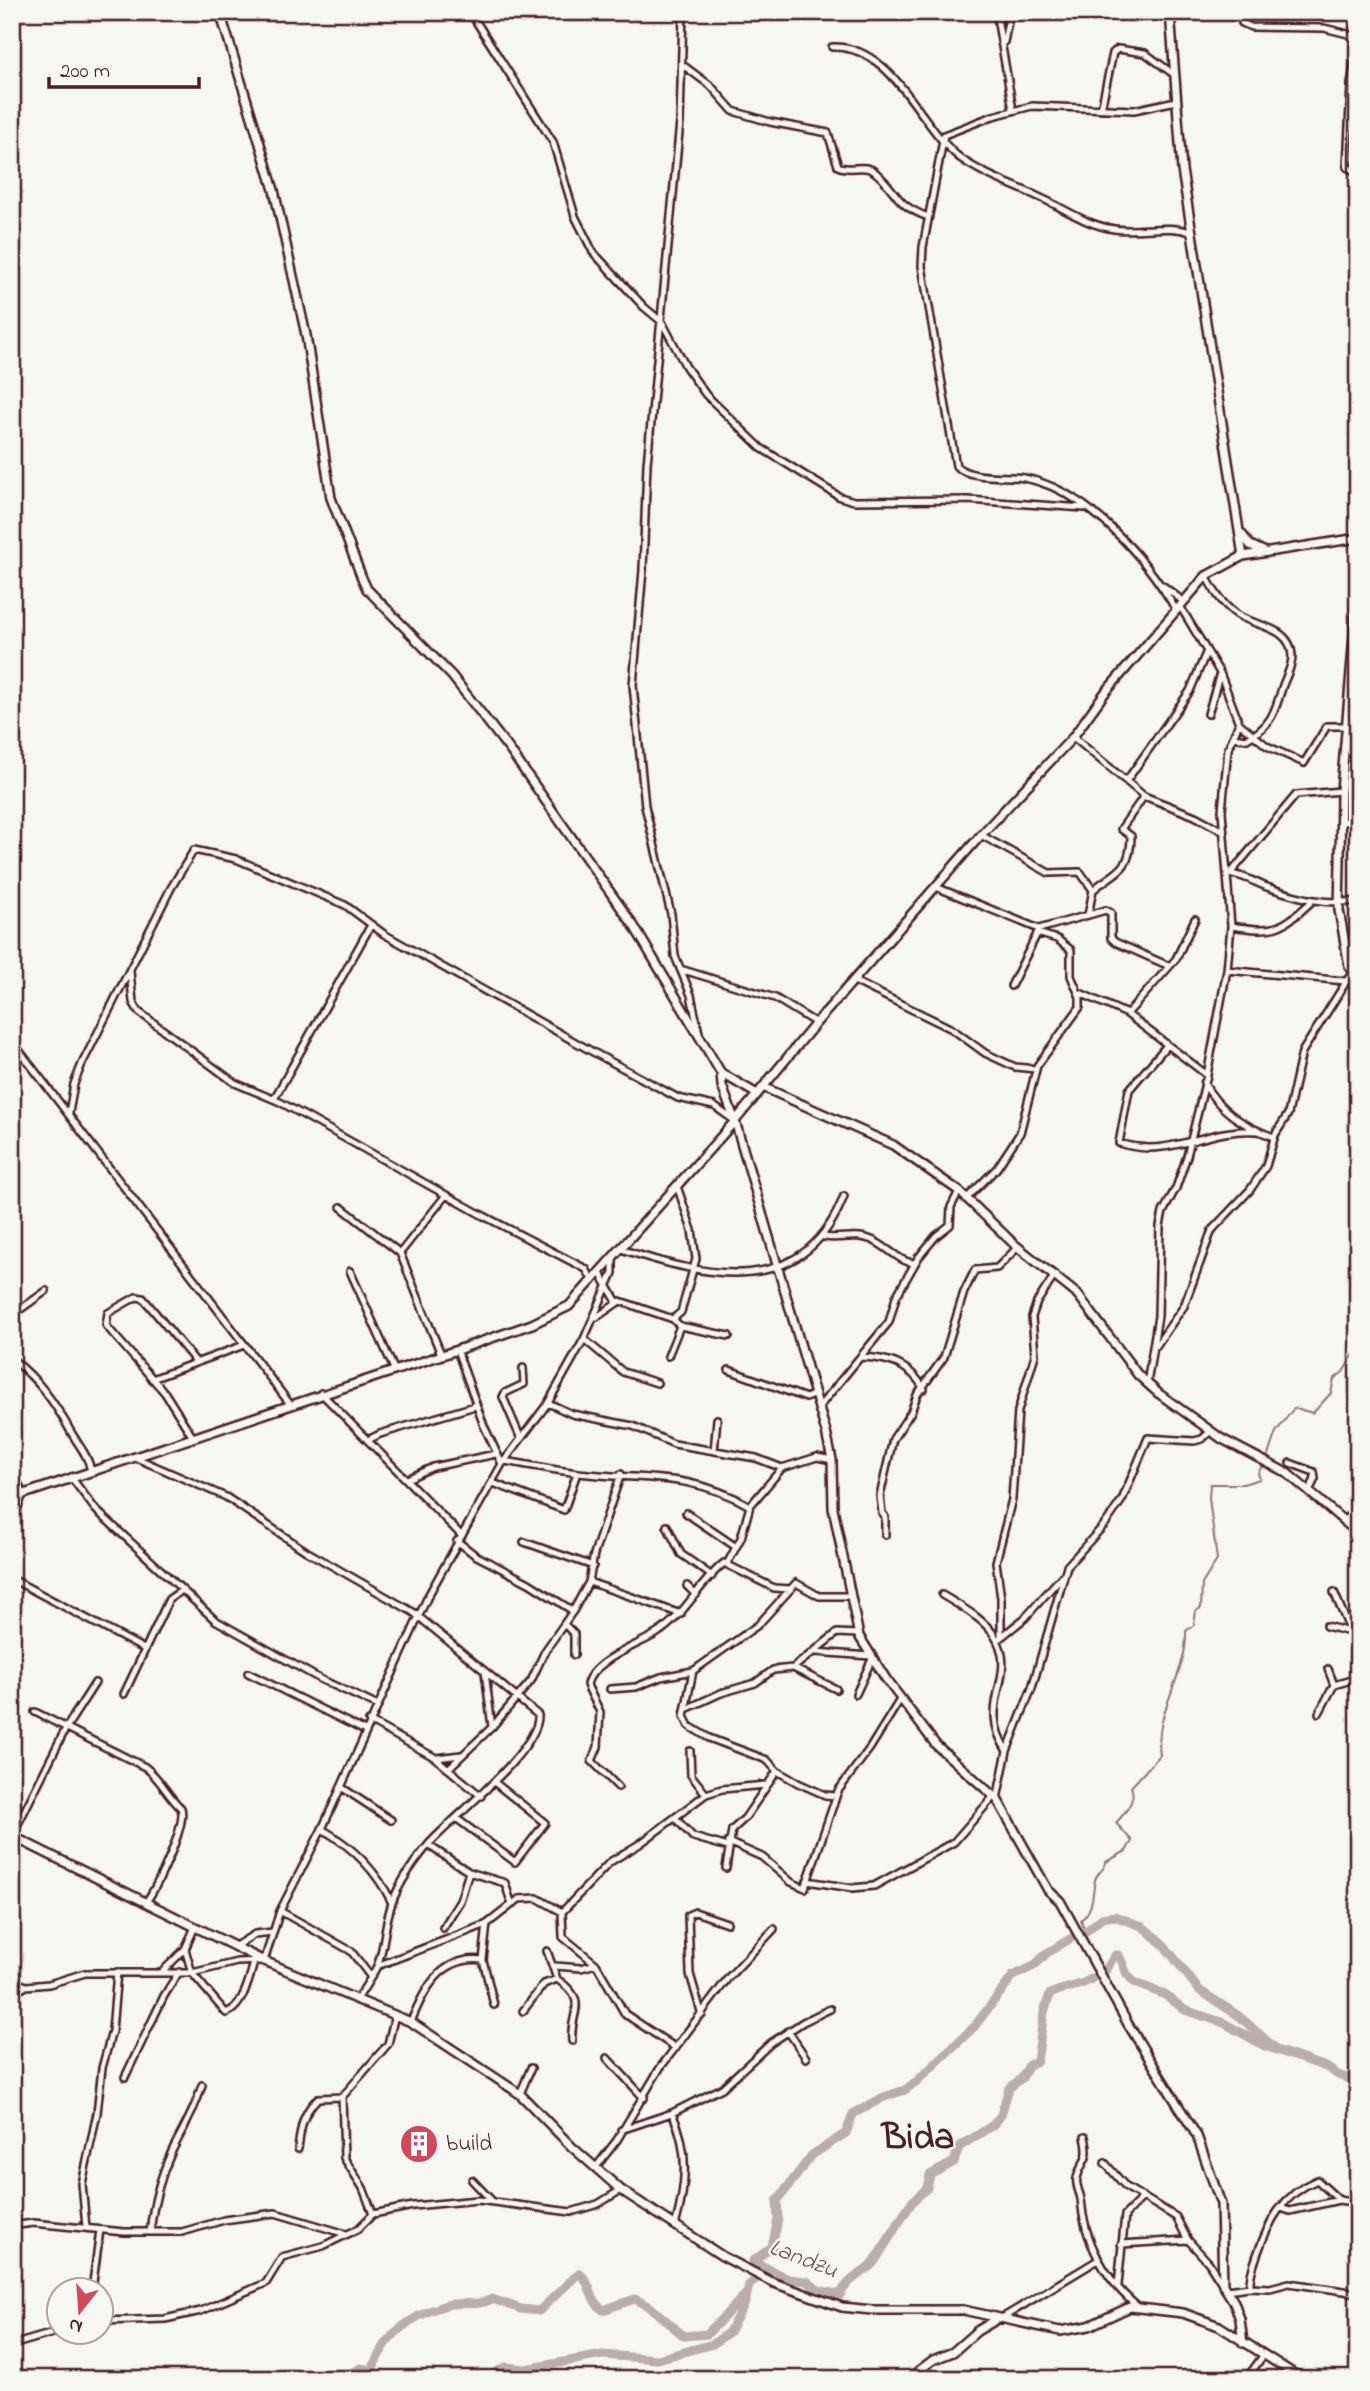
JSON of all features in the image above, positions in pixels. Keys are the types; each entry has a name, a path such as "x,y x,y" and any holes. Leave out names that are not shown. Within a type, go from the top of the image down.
{"street":[{"path":"220,12 274,190 306,335 331,498 362,578 367,589 452,676 509,749 605,882 721,1073 722,1086 735,1121 832,1460 833,1508 858,1634 871,1657 936,1745 995,1798 1048,1890 1060,1901 1128,2024 1197,2136 1222,2204 1224,2287"},
{"path":"470,12 553,142 586,240 644,307 662,322 686,367 716,405 761,448 840,497 860,502 968,500 1084,508"},
{"path":"683,12 684,66 647,464 643,570 633,685 645,806 671,914 680,969 691,995 699,1033"},
{"path":"996,12 1013,110"},
{"path":"1003,49 1010,12"},
{"path":"1170,12 1172,73 1182,170 1243,555"},
{"path":"1238,12 1242,23 1251,27 1337,30 1355,40 1347,167 1358,173"},
{"path":"832,47 847,48 884,68 941,140 986,174 1085,221 1117,229 1179,229 1193,233"},
{"path":"1101,109 1113,53 1118,49 1145,53 1172,73"},
{"path":"684,66 711,86 733,111 770,122 828,133 838,166 868,168 875,172 904,207 928,217"},
{"path":"1176,101 1134,110 1055,106 1013,110 950,131 941,140 922,266 956,466 973,474 1038,482 1065,494 1138,555 1180,606 1220,673 1239,723 1252,736 1304,762 1327,726 1358,726"},
{"path":"1239,530 1250,545 1268,552"},
{"path":"12,1498 321,1393 457,1350 559,1313 593,1281 735,1121 816,1023 981,835 1073,737 1104,694 1206,576 1243,555 1358,538"},
{"path":"1206,576 1229,608 1247,620 1272,628 1290,646 1291,665 1275,715 1252,736 1244,740 1233,737"},
{"path":"1162,585 1180,606"},
{"path":"1155,1348 1184,1306 1212,1230 1250,1190 1266,1166 1274,1137 1288,1114 1302,1052 1330,1011 1345,981 1355,971 1349,966 1339,904 1341,791 1358,588"},
{"path":"1126,780 1190,691 1206,653"},
{"path":"1208,714 1220,673"},
{"path":"1147,1384 1155,1348 1160,1226 1163,1212 1181,1178 1191,1140 1207,1075 1227,970 1231,926 1228,874 1221,830 1228,749 1239,723"},
{"path":"1073,737 1144,796 1195,816 1221,830"},
{"path":"1228,874 1296,795 1341,791"},
{"path":"1088,915 1094,890 1116,877 1127,862 1131,836 1121,829 1144,796"},
{"path":"1340,821 1358,823"},
{"path":"981,835 1049,873 1080,872 1094,890"},
{"path":"290,1404 71,1122 69,1113 77,1077 176,879 194,850 236,859 345,905 371,925 678,1098 714,1106 735,1121"},
{"path":"1228,874 1311,902 1339,904 1358,901"},
{"path":"936,887 1068,945 1073,956 1071,975 1081,1001 1078,1013 1046,1050 1036,1069 1020,1133 997,1168 967,1198"},
{"path":"1231,926 1270,930 1286,923 1311,902"},
{"path":"1011,986 1038,931 1106,910 1111,913 1111,938 1115,942 1169,966"},
{"path":"1127,1014 1169,966 1184,945 1195,919"},
{"path":"274,1099 371,925"},
{"path":"680,969 775,998 816,1023"},
{"path":"130,970 133,1002 139,1012 235,1083 274,1099 586,1269 593,1281"},
{"path":"1227,970 1345,981"},
{"path":"853,981 952,1029 985,1053 1015,1067 1036,1069"},
{"path":"1078,992 1127,1014 1207,1075"},
{"path":"12,1041 69,1113"},
{"path":"1167,1045 1129,1090 1119,1143 1165,1150 1191,1140 1240,1129 1274,1137"},
{"path":"721,1073 757,1094"},
{"path":"1204,1083 1224,1110 1257,1131"},
{"path":"763,1087 893,1145 958,1191 1018,1247 1078,1295 1147,1384 1253,1458 1276,1465 1358,1533"},
{"path":"673,1319 681,1312 696,1259 694,1237 677,1186"},
{"path":"819,1407 889,1322 896,1297 915,1263 936,1236 950,1226 950,1207 958,1191"},
{"path":"400,1253 446,1195"},
{"path":"621,1249 692,1270 747,1272 776,1268 811,1248 824,1237 844,1196"},
{"path":"341,1207 400,1253 441,1354"},
{"path":"824,1237 861,1236 887,1247 906,1262 915,1263"},
{"path":"885,1535 880,1496 893,1439 911,1412 917,1395 924,1389 944,1357 964,1292 975,1270 997,1268 1018,1247"},
{"path":"264,1961 280,1911 322,1829 419,1616 459,1538 503,1462 548,1403 584,1339 608,1286 614,1269 613,1258"},
{"path":"350,1271 394,1369"},
{"path":"600,1273 617,1302"},
{"path":"1007,1751 993,1725 1003,1668 999,1638 1001,1598 996,1562 1012,1499 1018,1411 1035,1355 1032,1317 1037,1302 1056,1275"},
{"path":"12,1328 16,1321 13,1314 46,1291"},
{"path":"192,1436 165,1393 106,1325 108,1312 136,1297 143,1298 196,1362"},
{"path":"595,1318 617,1302 629,1303 673,1319 680,1326 729,1336"},
{"path":"668,1356 680,1326"},
{"path":"584,1339 623,1372 657,1383"},
{"path":"152,1379 244,1345"},
{"path":"457,1350 475,1406 496,1454 503,1462 577,1473 621,1474 690,1481 722,1490 750,1506"},
{"path":"861,1357 898,1363 913,1373 924,1389"},
{"path":"12,1359 40,1384 54,1401 86,1453 91,1471"},
{"path":"521,1439 503,1397 524,1384 523,1368"},
{"path":"729,1370 806,1398 815,1394"},
{"path":"321,1393 407,1479 475,1555 529,1583 573,1611"},
{"path":"548,1403 572,1414 633,1426 674,1444 756,1458 782,1468"},
{"path":"368,1440 475,1406"},
{"path":"714,1451 717,1419"},
{"path":"999,1638 1026,1618 1122,1500 1148,1438 1194,1441 1202,1440 1211,1431"},
{"path":"407,1479 433,1467 496,1454"},
{"path":"135,1457 226,1497 296,1544 419,1616 538,1715 538,1723 520,1751 481,1796 428,1845 399,1887 392,1903 377,1966 358,1998"},
{"path":"618,1787 592,1761 598,1747 600,1712 587,1685 588,1680 611,1659 659,1632 681,1614 712,1576 727,1564 737,1547 750,1506 782,1468 817,1457 832,1460"},
{"path":"1290,1463 1314,1472 1315,1479 1309,1491"},
{"path":"12,1470 23,1494 12,1522"},
{"path":"493,1483 564,1510 577,1473"},
{"path":"449,1768 492,1727 531,1681 544,1651 573,1611 589,1582 594,1554 621,1474"},
{"path":"71,1477 95,1508 181,1591 218,1622 320,1679 376,1706"},
{"path":"1344,1521 1358,1506"},
{"path":"686,1513 737,1547"},
{"path":"667,1526 681,1554 712,1576"},
{"path":"524,1542 593,1566"},
{"path":"727,1564 774,1588 791,1588"},
{"path":"807,1881 852,1888 873,1886 954,1842 995,1798 1007,1751 1032,1688 1063,1575"},
{"path":"12,1579 145,1649"},
{"path":"589,1582 681,1614"},
{"path":"610,1689 636,1686 661,1677 693,1671 758,1625 791,1588 800,1583 819,1596 850,1596"},
{"path":"687,1586 696,1595"},
{"path":"124,1695 169,1599 181,1591"},
{"path":"1334,1592 1350,1632 1357,1640 1358,1649"},
{"path":"942,1595 999,1638"},
{"path":"564,1624 574,1634 574,1655"},
{"path":"1326,1626 1350,1632"},
{"path":"686,1709 721,1693 755,1683 774,1670 793,1668 837,1633 858,1634"},
{"path":"815,1652 871,1657"},
{"path":"856,1694 871,1657"},
{"path":"793,1668 836,1689"},
{"path":"1328,1669 1334,1685"},
{"path":"693,1671 686,1694 685,1722 693,1730 767,1760 777,1771 813,1790 836,1796"},
{"path":"485,1672 492,1727"},
{"path":"248,1673 365,1731"},
{"path":"1319,1713 1334,1685 1358,1678"},
{"path":"95,1683 66,1728 12,1836 264,1961 411,2022 520,2094 621,2190 722,2256 774,2283 831,2303 873,2310 963,2310 1060,2332 1075,2331 1116,2312 1138,2307 1204,2320 1302,2379"},
{"path":"675,1818 694,1837 762,1857 801,1889 807,1881 836,1796 901,1698"},
{"path":"35,1712 145,1767 158,1779 165,1794 181,1808 182,1823 147,1901"},
{"path":"369,1721 434,1757 481,1796"},
{"path":"690,1751 691,1775 706,1794"},
{"path":"434,1757 461,1755"},
{"path":"726,1868 732,1830 745,1818 777,1771"},
{"path":"456,1818 515,1862 545,1823 494,1782"},
{"path":"676,2048 625,2014 596,1964 564,1937 562,1912 610,1862 706,1794 722,1789 766,1785"},
{"path":"341,1787 368,1802 391,1821"},
{"path":"322,1829 349,1847 373,1871 392,1903"},
{"path":"428,1845 469,1872 505,1883 511,1902"},
{"path":"443,1928 460,1901 469,1872"},
{"path":"377,1966 487,1924 511,1902 531,1897 562,1912"},
{"path":"280,1911 351,1951 370,1976"},
{"path":"702,2015 690,1974 688,1915 693,1911 727,1923"},
{"path":"487,1924 482,1960 494,2005"},
{"path":"162,1972 186,1949 195,1927"},
{"path":"596,2167 644,2098 654,2076 728,1978 774,1929"},
{"path":"234,1947 255,1934 273,1932"},
{"path":"186,1949 192,1973 228,2014 248,1985 254,1962"},
{"path":"547,1951 555,1965 557,1979 568,1987 578,2002 572,2041"},
{"path":"411,2022 425,1989 433,1978 456,1964 482,1960"},
{"path":"12,1995 26,1986 49,1984 85,1973 192,1973 264,1961"},
{"path":"555,1965 581,1968 596,1964"},
{"path":"86,2227 82,2184 112,2031 117,1972"},
{"path":"125,2077 164,1996 179,1972"},
{"path":"523,2011 544,1984 557,1979"},
{"path":"12,1980 26,1986"},
{"path":"621,2130 672,2113 722,2088 788,2031 830,2009"},
{"path":"373,2214 363,2189 344,2158 342,2097 388,2044 395,2015"},
{"path":"788,2031 806,2058"},
{"path":"607,2057 644,2098"},
{"path":"520,2094 531,2068"},
{"path":"150,2232 155,2196 172,2152 196,2109 202,2085"},
{"path":"298,2149 303,2115 307,2109 318,2098 342,2097"},
{"path":"672,2113 685,2167 675,2226"},
{"path":"1085,2137 1086,2162 1077,2180 1081,2217 1098,2260 1138,2307"},
{"path":"1105,2163 1126,2187 1176,2217 1188,2240 1209,2263 1224,2287 1240,2319 1243,2343"},
{"path":"472,2180 492,2201"},
{"path":"1250,2287 1264,2233 1272,2216 1287,2200 1317,2180 1339,2200"},
{"path":"116,2321 165,2319 201,2311 266,2283 282,2257 316,2249 346,2235 373,2214 436,2202 492,2201 571,2212 598,2204 621,2190"},
{"path":"1118,2285 1126,2212 1143,2197"},
{"path":"1281,2208 1290,2211 1339,2200 1358,2203"},
{"path":"12,2226 33,2223 100,2230 182,2232 224,2220 275,2213 346,2235"},
{"path":"94,2276 100,2230"},
{"path":"1121,2244 1188,2240"},
{"path":"908,2379 933,2360 953,2352 977,2331 1010,2315 1036,2296 1098,2260"},
{"path":"1224,2287 1270,2288 1289,2283 1358,2293"},
{"path":"12,2345 46,2335"},
{"path":"1246,2379 1264,2356"}],"waterway":[{"path":"1268,1455 1276,1432 1294,1408 1313,1413 1331,1393 1334,1379 1343,1372 1358,1347"},
{"path":"1085,1932 1081,1920 1090,1906 1096,1877 1106,1862 1126,1851 1132,1841 1116,1823 1131,1801 1131,1787 1160,1755 1161,1724 1182,1662 1186,1631 1194,1625 1196,1611 1201,1608 1202,1584 1217,1560 1209,1498 1210,1484 1243,1484 1260,1479 1258,1473 1263,1465"},
{"name":"Landzu","path":"1085,1932 1102,1918 1114,1916 1142,1926 1164,1945 1199,1990 1239,2016 1275,2048"},
{"name":"Landzu","path":"1073,1937 1047,1953 1034,1966 1013,1976 974,2027 917,2081 905,2090 884,2097 853,2114 846,2133 812,2155 777,2201 778,2219 772,2247 753,2261 788,2279 807,2281 818,2290 840,2295 852,2280 874,2262 912,2202 927,2188 930,2175 954,2162 959,2147 993,2125 1001,2115 1009,2088 1022,2078 1029,2065 1037,2061 1044,2012 1050,1994 1096,1976"},
{"name":"Landzu","path":"1104,1973 1115,1955 1119,1955 1127,1974 1134,1982 1165,1995 1185,2010 1224,2023 1265,2046 1326,2067 1338,2075 1358,2082"},
{"name":"Landzu","path":"342,2379 360,2368 372,2370 391,2337 409,2322 431,2310 449,2304 479,2303 492,2299 521,2309 539,2311 579,2273 586,2281 595,2302 603,2310 635,2299 649,2306 684,2336 707,2334 747,2293"},
{"name":"Landzu","path":"474,2379 485,2378 506,2367 526,2369 602,2355 658,2359 713,2344 729,2332 745,2303 749,2285 755,2280"}],"place":[{"name":"build","path":"419,2144"}],"district":[{"name":"Bida","path":"918,2139"}]}
